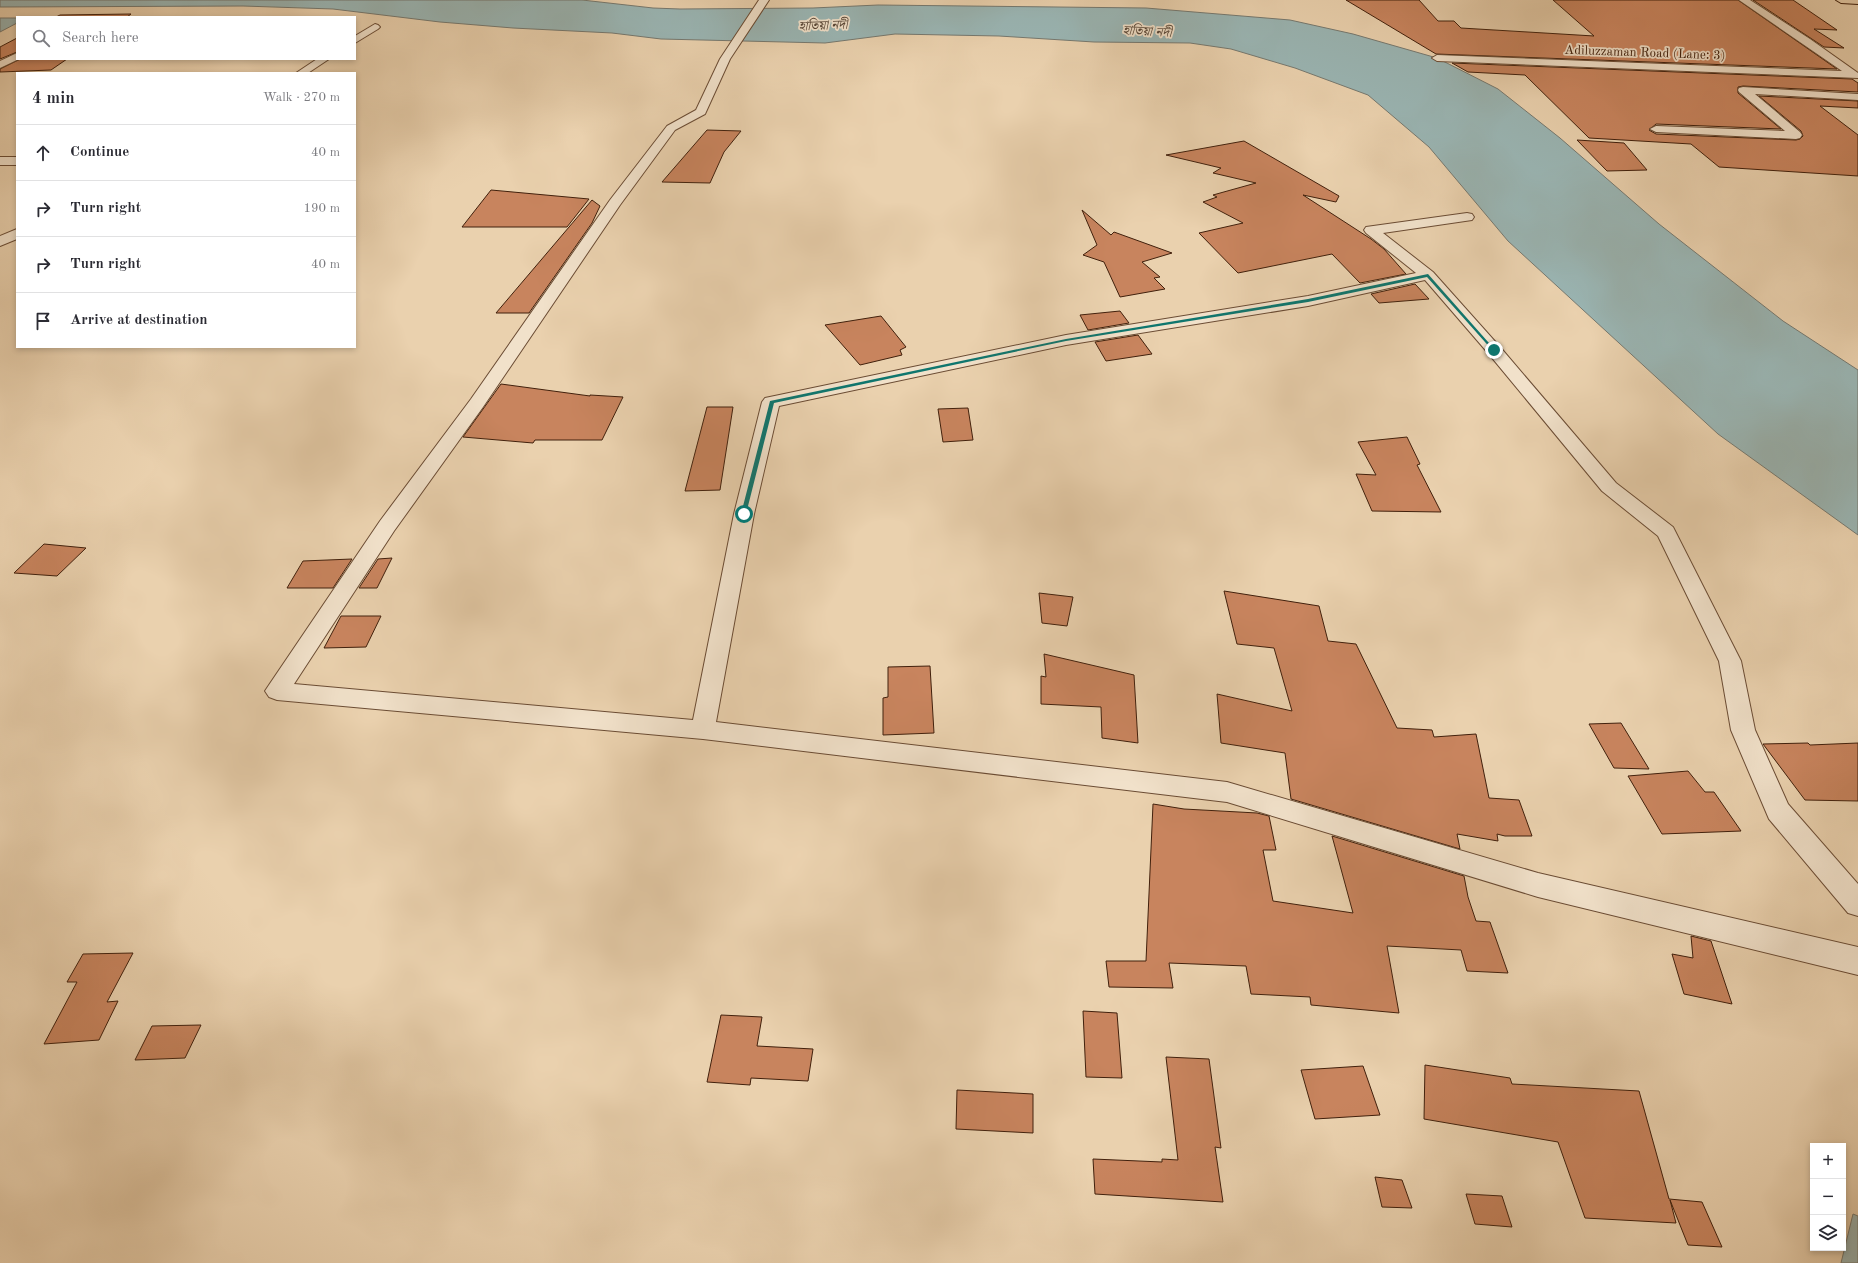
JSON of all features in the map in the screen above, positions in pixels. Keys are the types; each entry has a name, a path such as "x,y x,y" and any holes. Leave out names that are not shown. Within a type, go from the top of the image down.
{"main road":[{"path":"1841,0 1858,1"}],"street":[{"path":"764,0 725,59 701,112 671,128 615,203 477,403 387,526 277,691 703,730 1227,792 1538,885 1858,961"},
{"path":"1744,0 1807,41 1856,77"},
{"path":"356,39 375,27"},
{"path":"0,65 16,57"},
{"name":"Adiluzzaman Road (Lane: 3)","path":"1437,58 1856,77"},
{"path":"303,72 322,60"},
{"path":"1656,129 1796,135 1743,90 1858,97"},
{"path":"0,160 16,161"},
{"path":"1467,217 1371,230 1428,276 1494,350 1609,487 1666,532 1730,661 1743,730 1778,811 1858,904"},
{"path":"0,242 16,234"},
{"path":"703,730 744,514 771,402 1066,340 1308,301 1428,276"}],"water":[{"name":"হাতিয়া নদী","path":"0,0 582,0 653,8 680,9 813,8 878,5 1146,8 1290,20 1353,34 1437,58 1498,89 1560,138 1659,224 1783,321 1858,370 1858,535 1718,434 1508,241 1429,147 1368,95 1295,68 1231,49 1190,43 1094,42 999,36 895,34 825,43 661,39 612,33 513,28 440,22 333,9 243,6 0,7"},
{"path":"0,18 16,18 16,24 0,32"},
{"path":"1853,1214 1858,1216 1858,1263 1841,1263 1844,1251 1846,1251 1846,1243"}],"building":[{"path":"1346,0 1419,0 1438,21 1454,21 1461,28 1594,36 1553,0 1738,0 1837,69 1436,54"},
{"path":"1753,0 1793,0 1837,30 1814,29 1844,48 1824,47"},
{"path":"131,14 128,16 58,16"},
{"path":"16,39 16,52 0,59 0,47"},
{"path":"18,60 66,60 51,70 0,72 0,69"},
{"path":"1452,63 1852,79 1858,83 1858,92 1743,86 1738,87 1738,93 1781,129 1656,124 1649,130 1656,134 1796,140 1803,136 1801,131 1759,96 1858,101 1858,108 1820,106 1858,135 1858,176 1719,167 1691,144 1589,138 1525,75 1468,72"},
{"path":"707,130 741,131 724,152 710,183 662,182"},
{"path":"1577,140 1624,143 1647,170 1607,171"},
{"path":"1244,141 1339,196 1336,202 1303,195 1371,239 1384,249 1406,274 1360,283 1332,254 1238,273 1199,233 1243,223 1203,202 1217,197 1213,195 1256,183 1213,173 1221,168 1166,155"},
{"path":"491,190 589,199 567,227 462,227"},
{"path":"592,200 600,206 592,223 529,313 496,313"},
{"path":"1082,210 1111,235 1114,232 1172,253 1142,262 1160,277 1154,278 1165,289 1120,297 1104,262 1083,255 1097,245"},
{"path":"1415,284 1429,299 1379,303 1371,294"},
{"path":"1120,311 1129,323 1088,330 1080,315"},
{"path":"881,316 906,347 900,350 902,355 860,365 825,325"},
{"path":"1138,335 1152,354 1106,361 1095,342"},
{"path":"501,384 590,396 623,397 602,440 535,440 533,443 463,437"},
{"path":"707,407 733,407 720,490 685,491"},
{"path":"968,408 973,440 943,442 938,409"},
{"path":"1407,437 1420,464 1417,465 1441,512 1372,511 1356,474 1376,475 1358,442"},
{"path":"44,544 86,548 57,576 14,573"},
{"path":"392,558 377,588 359,588 378,559"},
{"path":"352,559 333,588 287,588 303,561"},
{"path":"1224,591 1319,606 1328,641 1356,644 1397,728 1432,730 1434,737 1476,734 1489,798 1519,800 1532,836 1505,836 1497,834 1498,841 1457,834 1460,849 1291,799 1285,753 1221,743 1217,694 1292,711 1274,648 1237,644"},
{"path":"1039,593 1073,597 1067,626 1042,623"},
{"path":"341,616 381,616 366,647 324,648"},
{"path":"1044,654 1134,675 1138,743 1102,738 1101,707 1041,704 1041,676 1046,677"},
{"path":"930,666 934,733 883,735 883,698 888,697 888,667"},
{"path":"1621,723 1649,769 1614,768 1589,724"},
{"path":"1808,743 1810,745 1858,743 1858,801 1805,800 1763,744"},
{"path":"1688,771 1705,792 1714,792 1741,831 1662,834 1628,776"},
{"path":"1153,804 1184,809 1257,813 1269,816 1276,850 1263,850 1273,901 1353,913 1332,836 1464,876 1468,897 1476,921 1490,922 1508,973 1467,971 1461,950 1387,946 1399,1013 1311,1005 1310,997 1251,994 1246,966 1169,963 1173,988 1109,987 1106,961 1146,961"},
{"path":"1691,936 1711,941 1732,1004 1684,994 1672,954 1693,958"},
{"path":"133,953 107,1002 118,1001 99,1040 44,1044 77,982 67,982 83,954"},
{"path":"1083,1011 1117,1013 1122,1078 1086,1077"},
{"path":"721,1015 762,1017 757,1046 813,1049 808,1081 751,1078 750,1085 707,1082"},
{"path":"201,1025 185,1058 135,1060 152,1026"},
{"path":"1166,1057 1209,1059 1221,1148 1215,1147 1223,1202 1095,1194 1093,1159 1162,1162 1162,1159 1178,1160"},
{"path":"1425,1065 1510,1078 1512,1084 1639,1091 1669,1199 1702,1202 1722,1247 1688,1245 1670,1200 1676,1223 1585,1218 1558,1142 1424,1119"},
{"path":"1363,1066 1380,1115 1315,1119 1301,1070"},
{"path":"957,1090 1033,1094 1033,1133 956,1129"},
{"path":"1375,1177 1402,1180 1412,1208 1382,1207"},
{"path":"1466,1194 1502,1196 1512,1227 1475,1224"}],"route":[{"path":"744,514 771,402 1066,340 1308,301 1428,276 1494,350"}]}
